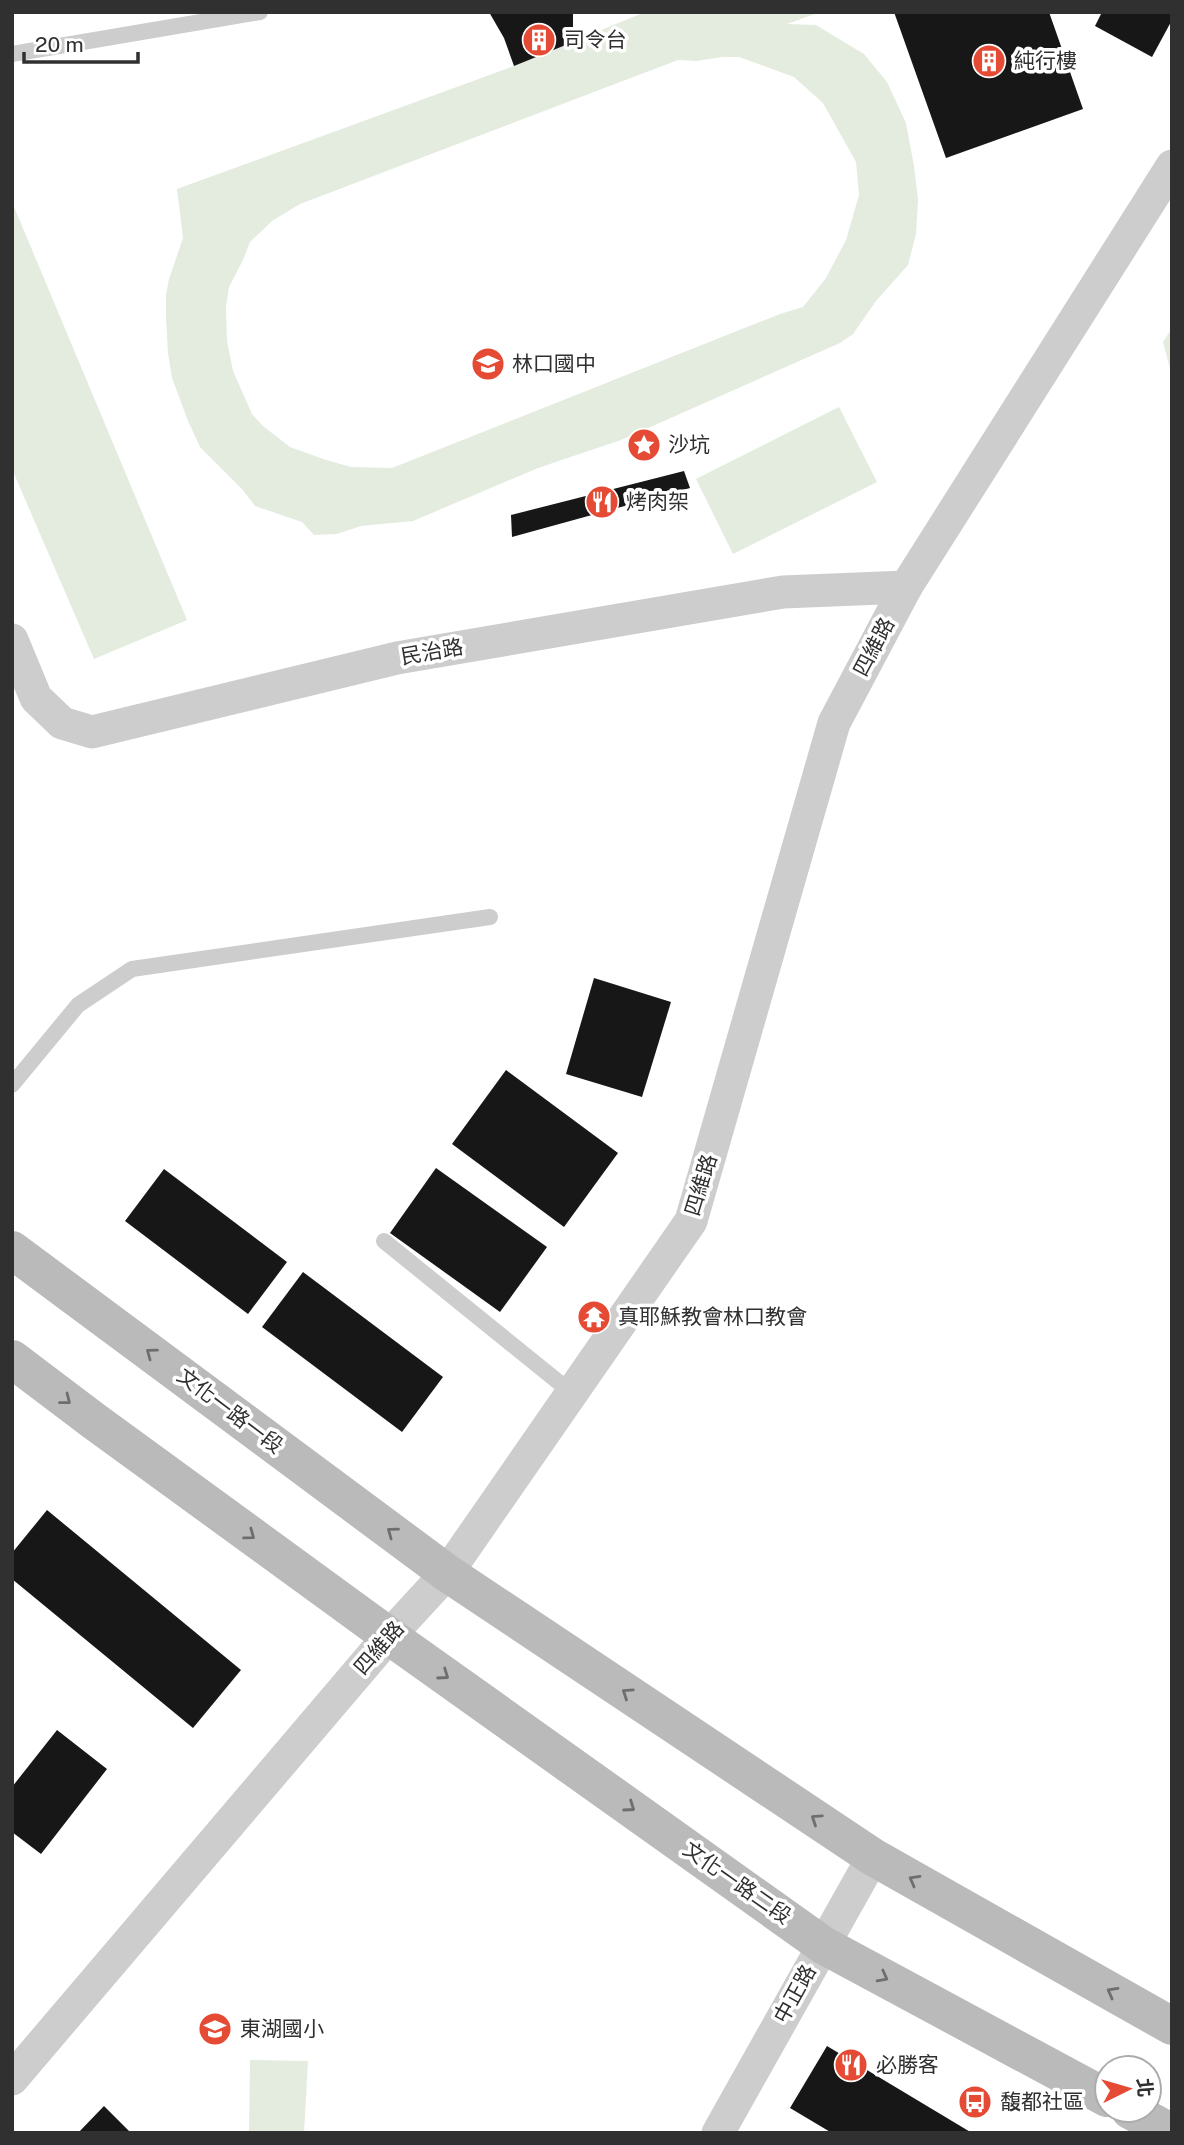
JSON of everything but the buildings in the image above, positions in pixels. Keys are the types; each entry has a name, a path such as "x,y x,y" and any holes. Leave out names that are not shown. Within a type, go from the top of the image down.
{"main road":[{"name":"文化一路一段","path":"12,1250 447,1573"},
{"path":"12,1359 389,1636"},
{"path":"447,1573 873,1857 1172,2026"},
{"name":"文化一路二段","path":"389,1636 823,1945 1093,2090"},
{"path":"1156,2124 1172,2133"}],"street":[{"name":"四維路","path":"12,2079 389,1636 447,1573 691,1221 834,723 906,587 1172,166"},
{"name":"民治路","path":"12,640 36,698 62,723 92,732 410,655 783,592 906,587"},
{"name":"中正路","path":"718,2133 873,1857"}],"lane":[{"path":"12,54 260,12"},
{"path":"12,1085 78,1005 132,969 490,917"},
{"path":"384,1241 572,1393"}],"shaded area":[{"path":"645,12 820,12 787,24 816,25 864,54 887,82 906,123 918,200 916,234 908,265 876,301 853,334 840,343 621,440 538,468 413,521 361,526 337,534 314,535 302,522 255,506 200,447 172,378 168,353 166,295 183,238 177,189 514,66","holes":["739,57 794,77 823,103 856,162 859,195 846,240 826,278 803,307 392,468 351,467 290,447 252,414 233,371 227,341 226,307 229,287 250,242 272,221 300,204 678,60"]},
{"path":"12,202 187,620 94,659 12,469"},
{"path":"1172,328 1172,376 1163,342"},
{"path":"839,407 877,482 733,554 696,479"},
{"path":"250,2060 308,2061 304,2133 249,2133"}],"place":[{"name":"司令台","path":"539,40"},
{"name":"純行樓","path":"989,61"},
{"name":"林口國中","path":"488,364"},
{"name":"沙坑","path":"644,445"},
{"name":"烤肉架","path":"602,502"},
{"name":"真耶穌教會林口教會","path":"594,1317"},
{"name":"東湖國小","path":"215,2029"},
{"name":"必勝客","path":"851,2065"},
{"name":"馥都社區","path":"975,2102"}]}
